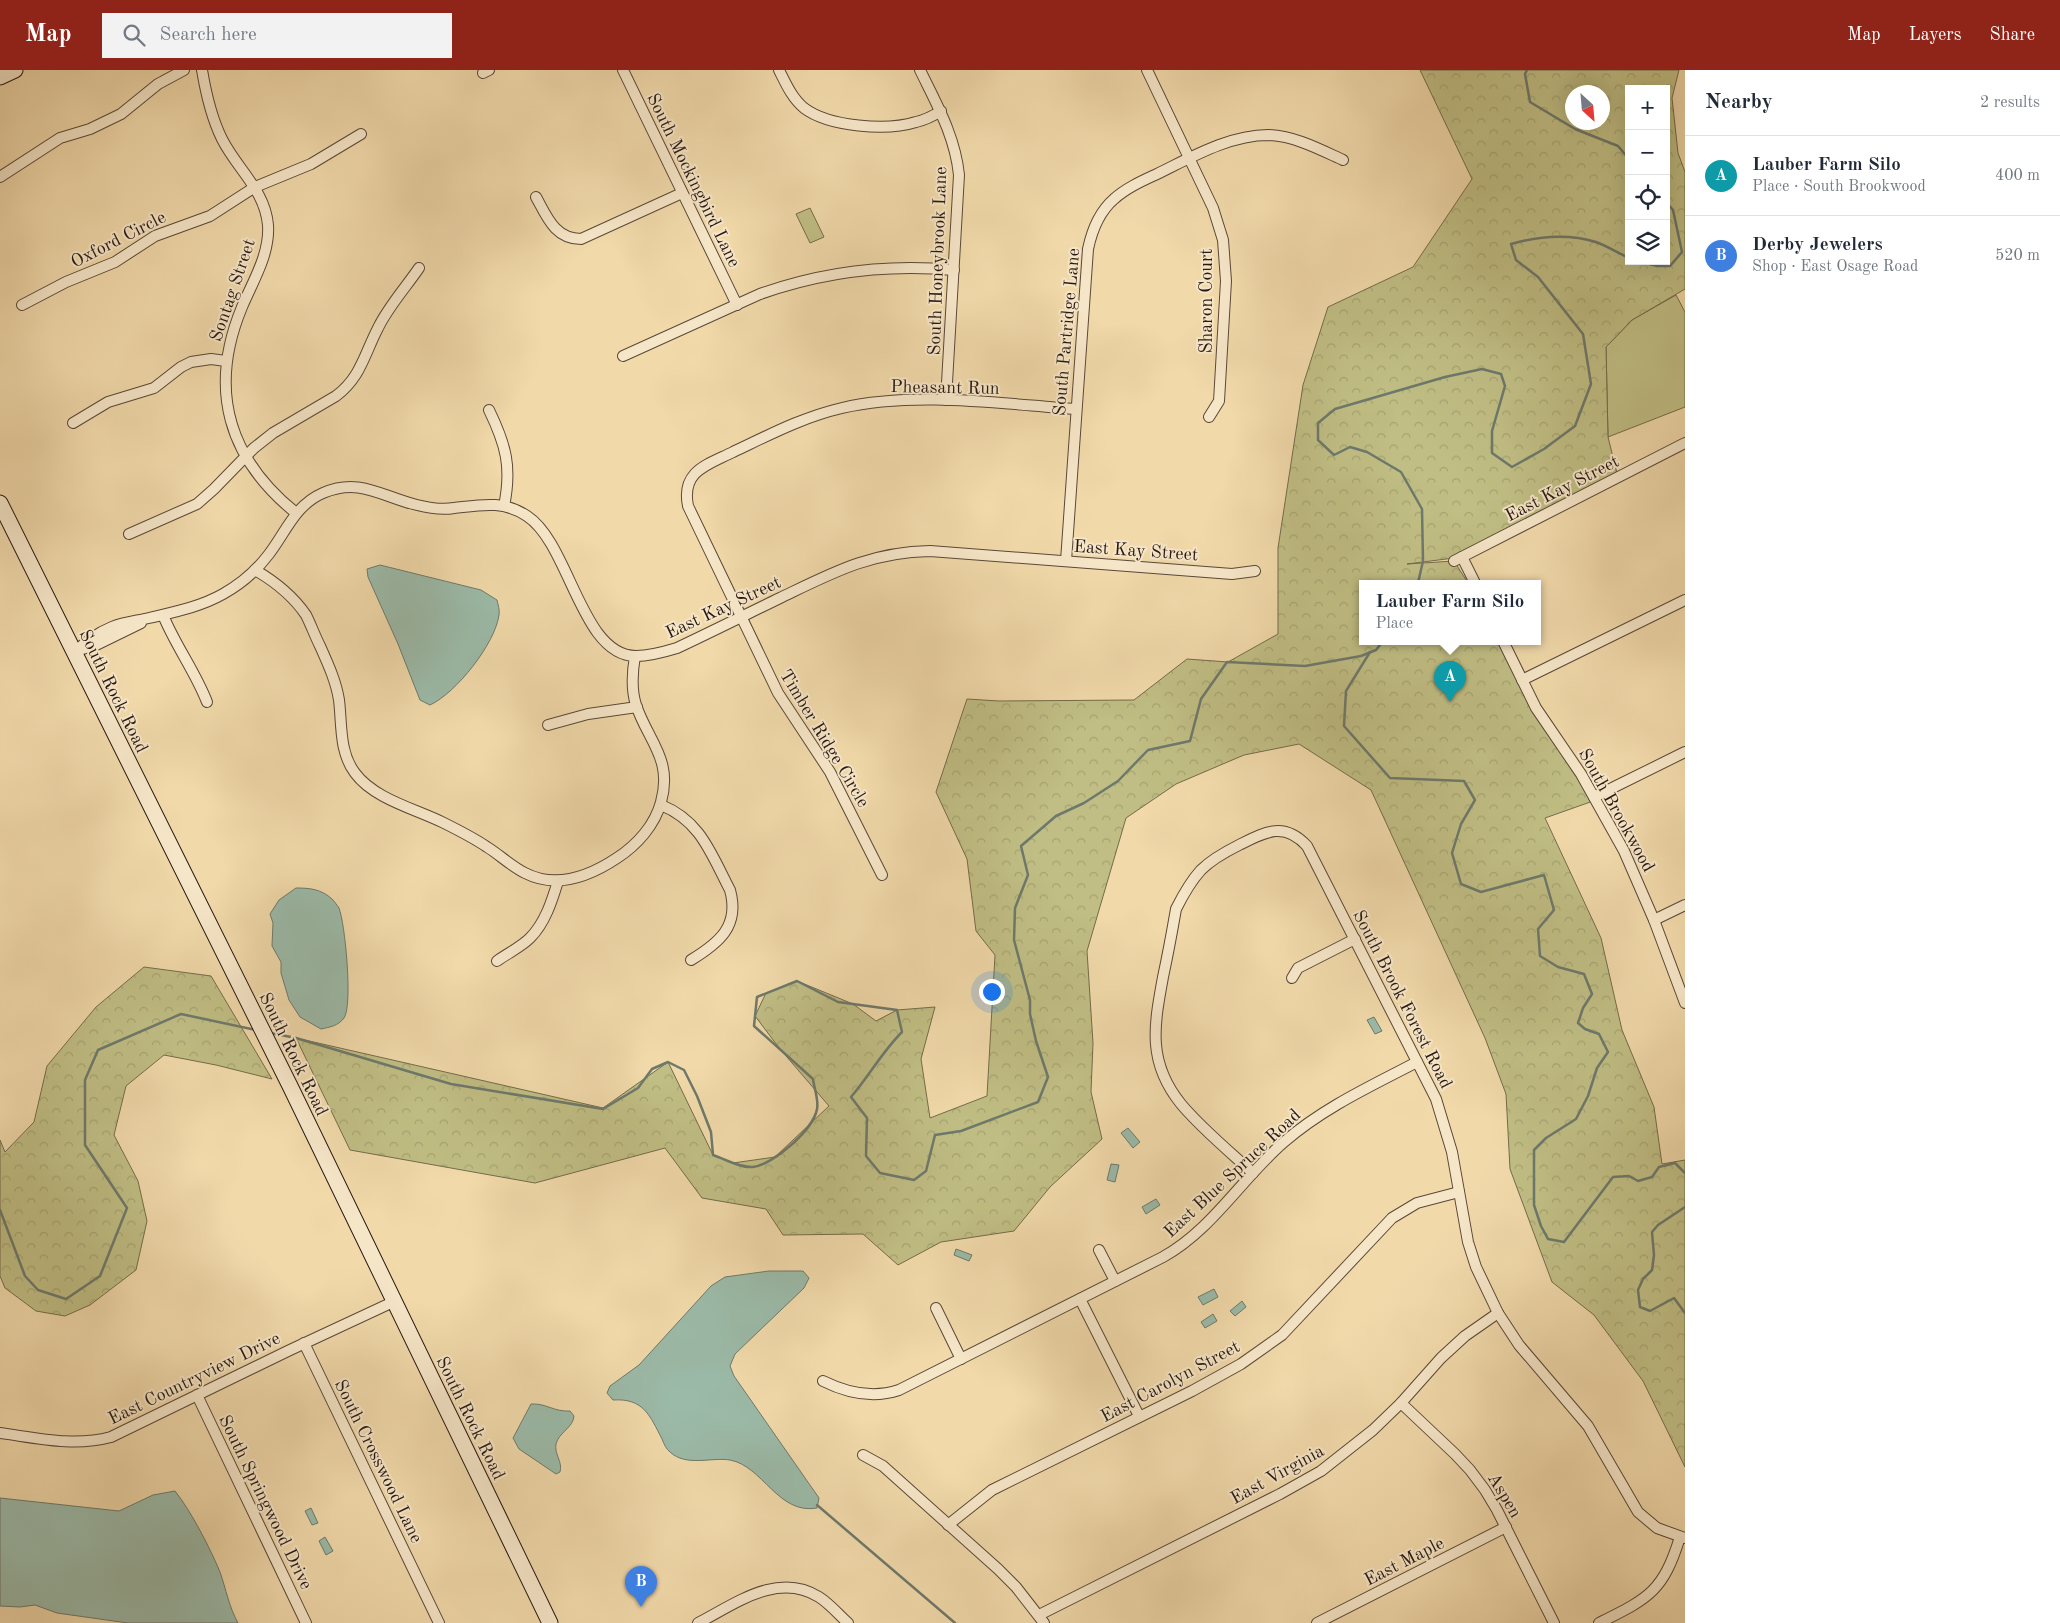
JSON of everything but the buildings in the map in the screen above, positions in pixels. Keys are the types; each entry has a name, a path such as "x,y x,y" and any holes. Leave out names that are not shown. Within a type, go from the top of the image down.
{"main road":[{"path":"0,77 15,70"},
{"name":"South Rock Road","path":"0,503 290,1088 550,1623"}],"street":[{"path":"0,177 60,138 90,129 121,114 158,84 184,70"},
{"name":"Sontag Street","path":"202,70 208,103 222,140 231,156 255,188 266,212 268,240 265,254 235,324 226,361 225,382 228,410 236,440 245,457 266,486 296,513"},
{"name":"South Mockingbird Lane","path":"623,70 737,305"},
{"path":"779,70 790,91 804,108 815,115 834,122 897,126 916,122 940,111"},
{"name":"South Honeybrook Lane","path":"920,70 953,141 959,175 946,400"},
{"name":"Sharon Court","path":"1147,70 1215,215 1223,240 1226,264 1219,401 1209,417"},
{"name":"Oxford Circle","path":"22,305 66,282 115,262 155,236 210,216 255,188 311,164 361,134"},
{"name":"South Partridge Lane","path":"1066,561 1088,249 1095,225 1106,207 1122,192 1189,158 1241,139 1267,135 1300,140 1343,160"},
{"path":"536,197 555,229 568,238 581,239 682,193"},
{"path":"129,534 197,504 272,433 346,389 358,373 378,327 419,268"},
{"path":"623,356 778,287 836,274 897,268 954,270"},
{"path":"72,422 108,402 154,388 190,362 211,359 226,361"},
{"name":"Pheasant Run","path":"687,488 694,473 701,468 784,428 816,415 842,408 888,401 923,399 1076,409"},
{"path":"489,410 499,432 508,464 508,484 504,506"},
{"name":"East Kay Street","path":"1473,580 1458,559 1685,443"},
{"name":"East Kay Street","path":"74,652 96,645 148,618 194,607 209,601 233,587 255,570 268,555 296,513 309,501 321,493 345,487 372,489 400,501 437,509 491,503 526,515 544,531 552,542 596,633 613,648 635,656 660,654 677,648 836,571 891,553 930,551 1232,574 1255,571"},
{"name":"Timber Ridge Circle","path":"687,488 688,506 778,693 830,772 882,875"},
{"path":"255,570 283,590 305,615 330,667 339,700 340,732 343,745 354,772 362,781 378,793 444,823 486,846 524,873 544,880 558,881 583,876 596,871 626,852 648,829 661,805 664,787 662,761 637,707 633,686 635,656"},
{"path":"1522,680 1685,600"},
{"path":"163,614 177,644 199,681 207,702"},
{"name":"South Brookwood","path":"1505,645 1536,708 1567,751 1625,853 1654,920 1685,1003"},
{"path":"548,725 588,714 637,707"},
{"path":"1594,797 1685,752"},
{"path":"661,805 682,815 700,833 730,890 732,900 732,913 726,932 708,950 691,960"},
{"name":"South Brook Forest Road","path":"1253,1174 1182,1105 1171,1089 1162,1072 1155,1046 1155,1019 1176,909 1194,879 1216,857 1262,833 1274,830 1291,833 1301,839 1307,846 1440,1110 1452,1152 1468,1242 1473,1259 1498,1313 1519,1345 1588,1426 1638,1512 1657,1528 1682,1537"},
{"path":"497,961 530,938 547,912 558,881"},
{"path":"1654,920 1685,905"},
{"path":"1292,978 1298,968 1355,939"},
{"name":"East Blue Spruce Road","path":"823,1381 852,1392 868,1395 884,1394 899,1390 1163,1257 1186,1243 1283,1143 1306,1124 1338,1104 1417,1062"},
{"name":"East Carolyn Street","path":"948,1524 992,1490 1226,1374 1277,1339 1384,1226 1405,1209 1428,1199 1459,1192"},
{"path":"1099,1250 1114,1281"},
{"path":"1080,1299 1139,1416"},
{"name":"East Countryview Drive","path":"0,1433 67,1442 96,1441 111,1437 393,1302"},
{"path":"936,1308 961,1359"},
{"name":"East Virginia","path":"1041,1619 1321,1471 1373,1430 1448,1352 1475,1328 1498,1313"},
{"name":"South Crosswood Lane","path":"304,1343 439,1623"},
{"name":"South Springwood Drive","path":"196,1395 306,1623"},
{"name":"Aspen","path":"1401,1403 1470,1470 1489,1496 1554,1623"},
{"path":"863,1455 883,1466 948,1524 1016,1587 1041,1619"},
{"name":"East Maple","path":"1316,1623 1506,1527"},
{"path":"1600,1623 1636,1605 1655,1589 1671,1565 1682,1537"},
{"path":"698,1623 764,1590 782,1586 794,1587 820,1598 848,1623"}],"green space":[{"path":"1420,70 1679,70 1672,98 1678,153 1685,172 1685,289 1632,320 1606,347 1608,437 1618,477 1462,557 1407,564 1454,561 1466,580 1359,580 1359,645 1506,645 1549,728 1596,800 1545,818 1601,938 1622,1030 1654,1107 1662,1164 1685,1160 1685,1467 1643,1381 1594,1315 1552,1282 1510,1169 1506,1094 1485,1038 1371,790 1299,744 1244,755 1176,784 1126,818 1087,951 1093,1043 1091,1092 1102,1139 1050,1187 1014,1231 941,1242 898,1265 863,1234 783,1235 766,1209 702,1198 665,1148 535,1183 350,1150 296,1038 603,1108 668,1062 713,1155 733,1163 775,1157 829,1106 780,1049 755,1016 766,993 797,981 853,1004 876,1021 897,1010 935,1007 921,1059 930,1118 987,1096 995,955 976,931 967,859 936,792 967,699 999,701 1134,700 1187,659 1228,662 1278,634 1278,548 1303,385 1328,307 1413,267 1472,179"},
{"path":"810,208 824,237 810,243 796,214"},
{"path":"1676,295 1685,312 1685,407 1608,437 1606,347 1632,320"},
{"path":"144,967 211,976 272,1079 216,1065 164,1055 126,1086 114,1135 138,1181 147,1221 136,1270 90,1305 65,1316 36,1311 5,1288 0,1276 0,1140 5,1152 34,1122 47,1066 96,1007"}],"shaded area":[{"path":"380,565 481,590 497,600 499,613 496,627 482,653 451,690 430,705 420,700 398,644 368,577 367,569"},
{"path":"296,888 306,888 324,893 339,908 341,916 346,946 347,1010 344,1018 339,1023 321,1029 300,1017 289,1000 281,973 281,962 272,946 273,923 270,914 279,900"},
{"path":"1374,1017 1382,1031 1375,1034 1367,1020"},
{"path":"1128,1128 1140,1142 1133,1148 1121,1133"},
{"path":"1111,1164 1119,1165 1115,1182 1107,1180"},
{"path":"1156,1199 1160,1205 1146,1214 1142,1207"},
{"path":"956,1249 972,1255 969,1261 954,1255"},
{"path":"769,1271 803,1271 809,1278 804,1288 735,1354 730,1366 734,1376 819,1498 817,1508 803,1508 792,1504 742,1464 723,1459 691,1460 676,1457 666,1448 654,1423 645,1410 632,1402 613,1400 607,1393 610,1386 639,1365 711,1286 725,1277"},
{"path":"1214,1289 1218,1297 1203,1305 1198,1297"},
{"path":"1242,1301 1246,1307 1235,1316 1230,1311"},
{"path":"1213,1314 1217,1321 1205,1328 1201,1322"},
{"path":"531,1404 570,1411 574,1416 571,1424 560,1436 556,1444 561,1468 560,1472 556,1474 519,1449 513,1438"},
{"path":"175,1491 194,1519 211,1552 238,1623 128,1623 57,1613 35,1605 20,1607 0,1606 0,1498 119,1511 153,1495"},
{"path":"311,1508 318,1523 312,1525 305,1511"},
{"path":"325,1537 333,1551 326,1555 319,1541"}],"waterway":[{"path":"1527,70 1525,74 1530,102 1575,129 1618,146 1625,154"},
{"path":"1653,265 1670,266 1682,252 1673,210 1670,207"},
{"path":"1419,580 1423,561 1422,509 1401,472 1367,452 1350,447 1334,455 1318,440 1318,423 1335,409 1445,377 1482,369 1501,374 1505,386 1492,431 1492,453 1512,467 1544,449 1575,426 1591,384 1583,334 1538,277 1516,260 1511,244 1543,237 1574,237 1596,242 1625,256"},
{"path":"271,1033 296,1038 451,1084 603,1109 638,1088 652,1069 668,1062 684,1070 697,1096 711,1132 713,1155 738,1165 753,1167 771,1160 801,1136 809,1126 817,1109 813,1079 754,1026 757,997 797,981 838,1002 897,1010 902,1032 851,1097 867,1118 866,1156 880,1173 914,1180 926,1171 935,1135 961,1131 1038,1102 1048,1077 1036,1041 1030,1014 1030,1000 1014,940 1015,908 1028,875 1021,846 1056,816 1084,803 1118,781 1148,750 1190,741 1201,699 1227,662 1305,666 1361,656 1376,650 1380,645"},
{"path":"1370,652 1346,691 1344,726 1390,778 1464,781 1475,800 1461,824 1452,853 1461,884 1481,892 1544,875 1554,910 1538,929 1540,956 1558,967 1584,974 1592,994 1583,1008 1578,1023 1585,1029 1599,1034 1608,1052 1597,1068 1588,1096 1576,1119 1546,1138 1534,1150 1534,1205 1541,1226 1548,1239 1564,1242 1613,1177 1629,1176 1638,1181 1652,1177 1659,1167 1675,1163 1685,1173"},
{"path":"0,1210 25,1276 38,1290 66,1299 100,1276 127,1208 85,1145 85,1080 98,1050 181,1014 256,1030"},
{"path":"1685,1207 1658,1225 1652,1232 1654,1255 1652,1270 1643,1279 1638,1290 1640,1307 1650,1311 1674,1298 1685,1313"},
{"path":"817,1505 955,1623"}],"place":[{"name":"Lauber Farm Silo","path":"1450,702"},
{"name":"Derby Jewelers","path":"641,1607"}]}
